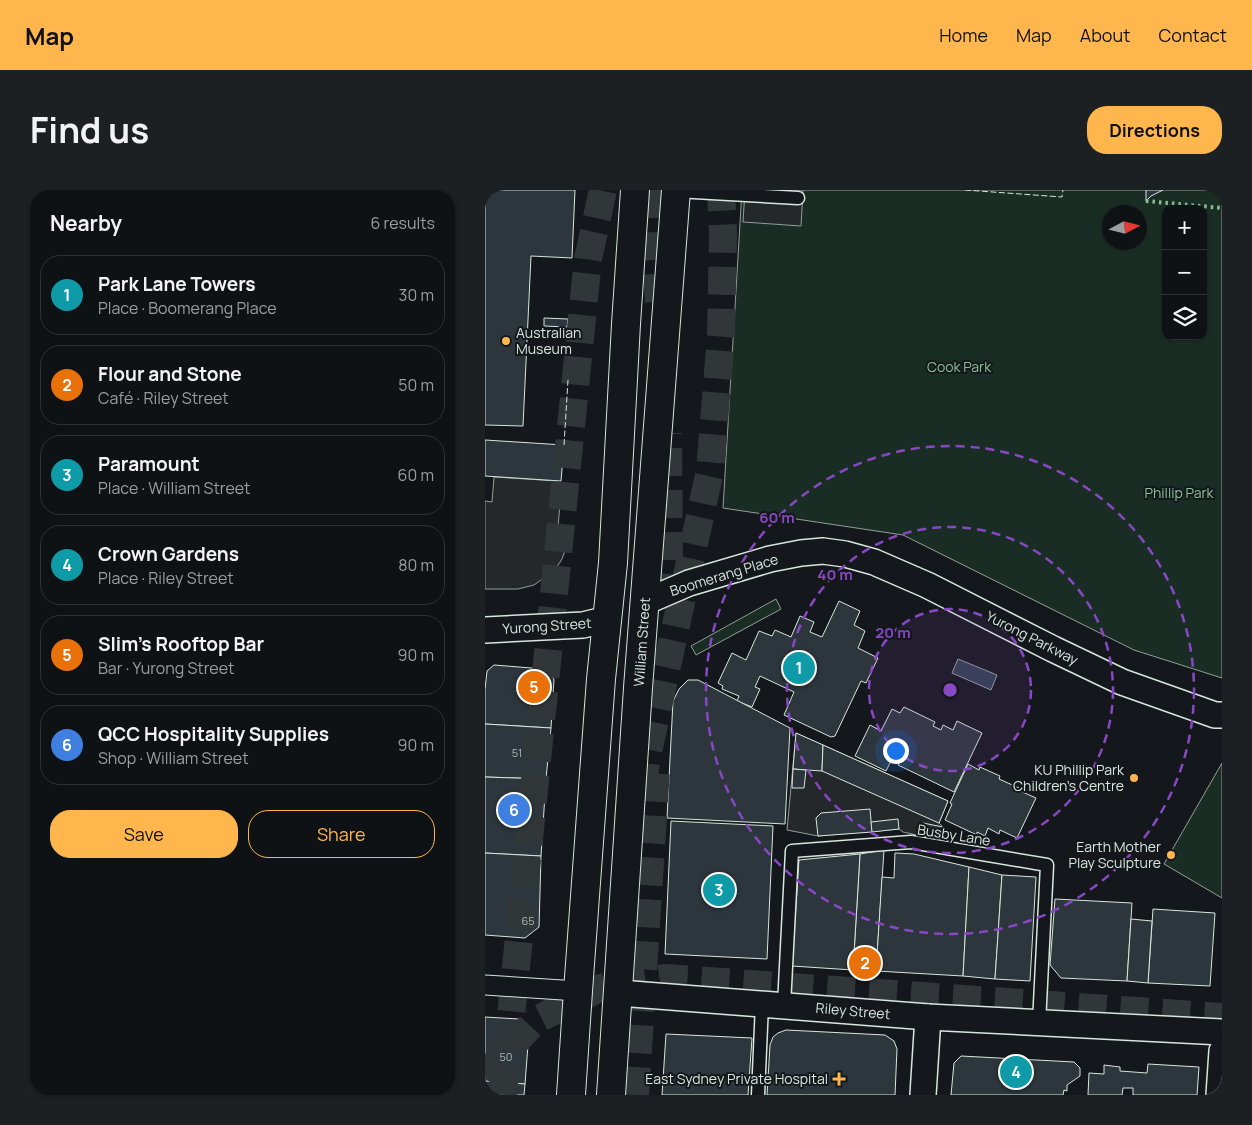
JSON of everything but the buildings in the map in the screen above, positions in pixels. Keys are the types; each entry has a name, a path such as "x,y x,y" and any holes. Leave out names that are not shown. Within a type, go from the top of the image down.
{"main road":[{"path":"571,1095 601,678 613,563 635,190"},
{"name":"William Street","path":"611,1095 638,688 676,190"},
{"name":"Boomerang Place","path":"608,619 645,602"},
{"name":"Riley Street","path":"577,991 619,993"}],"street":[{"name":"Boomerang Place","path":"645,602 689,583 770,559 823,551 845,554"},
{"name":"Yurong Parkway","path":"845,554 874,562 927,585 1122,682 1215,715 1222,715"},
{"name":"Yurong Street","path":"485,630 583,625 608,619"},
{"name":"Riley Street","path":"485,985 577,991"},
{"name":"Riley Street","path":"619,993 928,1017 1222,1032"},
{"path":"923,1095 928,1017"},
{"path":"1219,1095 1222,1051"}],"lane":[{"path":"676,190 798,198"},
{"name":"Busby Lane","path":"773,1004 793,851 911,842 1047,865 1039,1023"},
{"path":"757,1095 773,1004"}],"green space":[{"name":"Cook Park","path":"742,190 1222,190 1222,678 1134,650 903,535 723,508"},
{"path":"776,599 781,609 696,655 691,646"},
{"path":"1222,763 1222,898 1164,864"}],"shaded area":[{"path":"745,190 803,190 801,226 743,222"},
{"path":"494,477 557,481 555,504 560,505 558,526 568,527 566,548 555,570 534,585 518,589 485,589 485,501 492,502"},
{"path":"796,733 948,801 939,823 943,827 940,840 903,832 899,829 818,836 787,830"}],"water":[{"path":"958,659 997,675 991,690 952,673"}],"tunnel":[{"path":"503,1095 588,259 603,190"},
{"path":"651,190 659,302"},
{"path":"642,791 646,761 710,471 721,336 723,233 721,190"},
{"path":"667,602 669,565 668,433"},
{"path":"635,1095 656,770"},
{"path":"485,1079 493,1066 536,1020 600,988 665,978 1222,1017"}],"hedge":[{"path":"1146,201 1222,208"}],"fence":[{"path":"965,190 1062,197 1063,190"},
{"path":"564,445 568,380"}],"place":[{"name":"Australian Museum","path":"506,341"},
{"name":"Park Lane Towers","path":"799,668"},
{"name":"Slim's Rooftop Bar","path":"534,687"},
{"name":"KU Phillip Park Children’s Centre","path":"1134,778"},
{"name":"QCC Hospitality Supplies","path":"514,810"},
{"name":"Earth Mother Play Sculpture","path":"1171,855"},
{"name":"Paramount","path":"719,890"},
{"name":"Flour and Stone","path":"865,963"},
{"name":"Crown Gardens","path":"1016,1072"},
{"name":"East Sydney Private Hospital","path":"839,1079"}],"park label":[{"name":"Phillip Park","path":"1179,493"}]}
